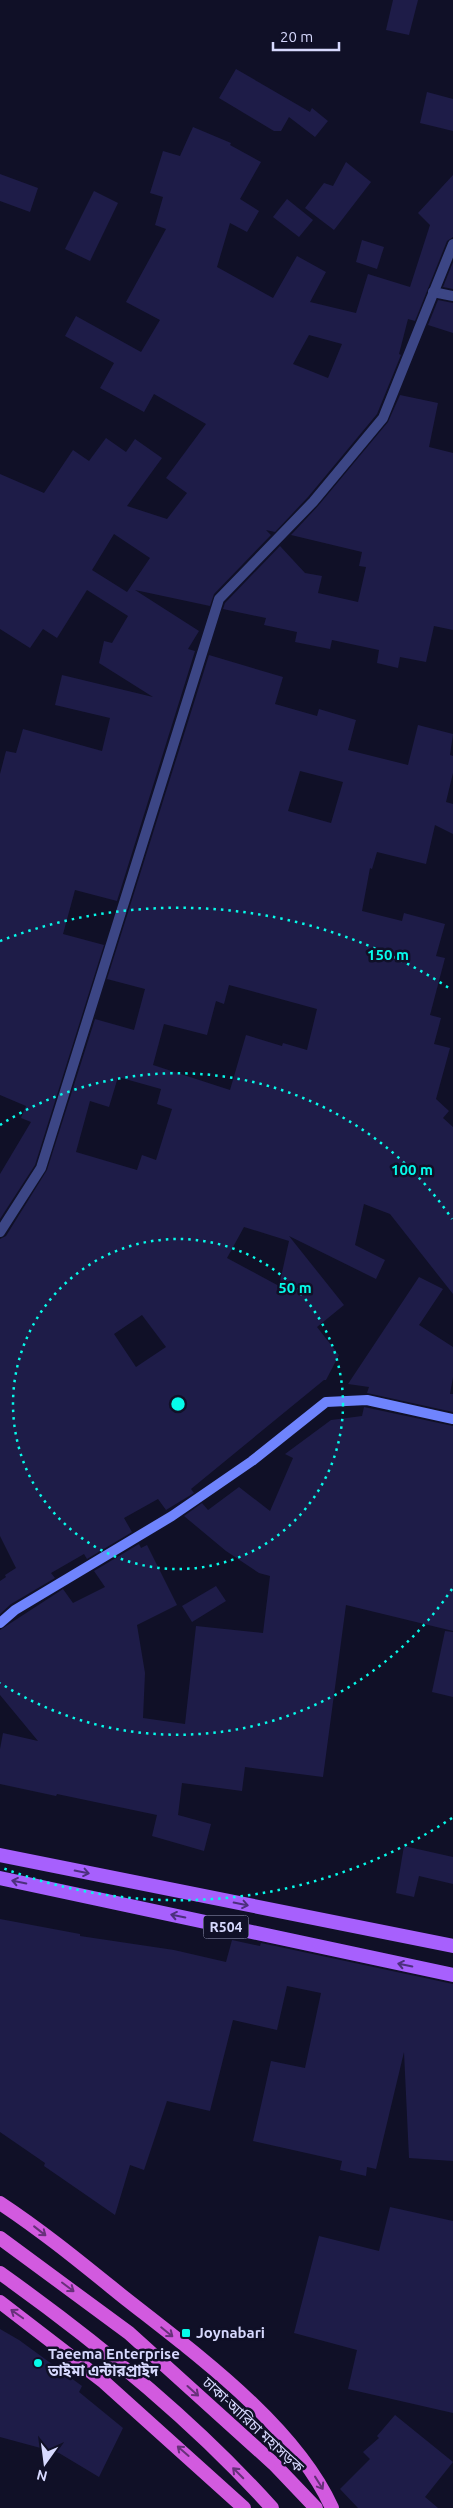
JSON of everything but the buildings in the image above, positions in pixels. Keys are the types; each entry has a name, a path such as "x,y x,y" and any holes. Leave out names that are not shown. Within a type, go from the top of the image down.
{"highway":[{"path":"0,2203 30,2222 173,2336 262,2414 320,2482 332,2508"},
{"name":"ঢাকা-আরিচা মহাসড়ক","path":"0,2238 129,2333 274,2464 316,2508"},
{"path":"0,2273 56,2313 197,2431 272,2508"},
{"path":"0,2302 104,2382 244,2508"}],"main road":[{"path":"0,1623 15,1610 180,1510 252,1461 326,1402 367,1400 453,1419"},
{"name":"R504","path":"0,1855 453,1946"},
{"name":"R504","path":"0,1878 453,1975"}],"street":[{"path":"0,1232 41,1168 219,599 314,502 383,418 453,244"},
{"path":"433,292 453,296"}],"place":[{"name":"Joynabari","path":"186,2333"},
{"name":"Taeema Enterprise তাইমা এন্টারপ্রাইদ","path":"38,2363"}]}
